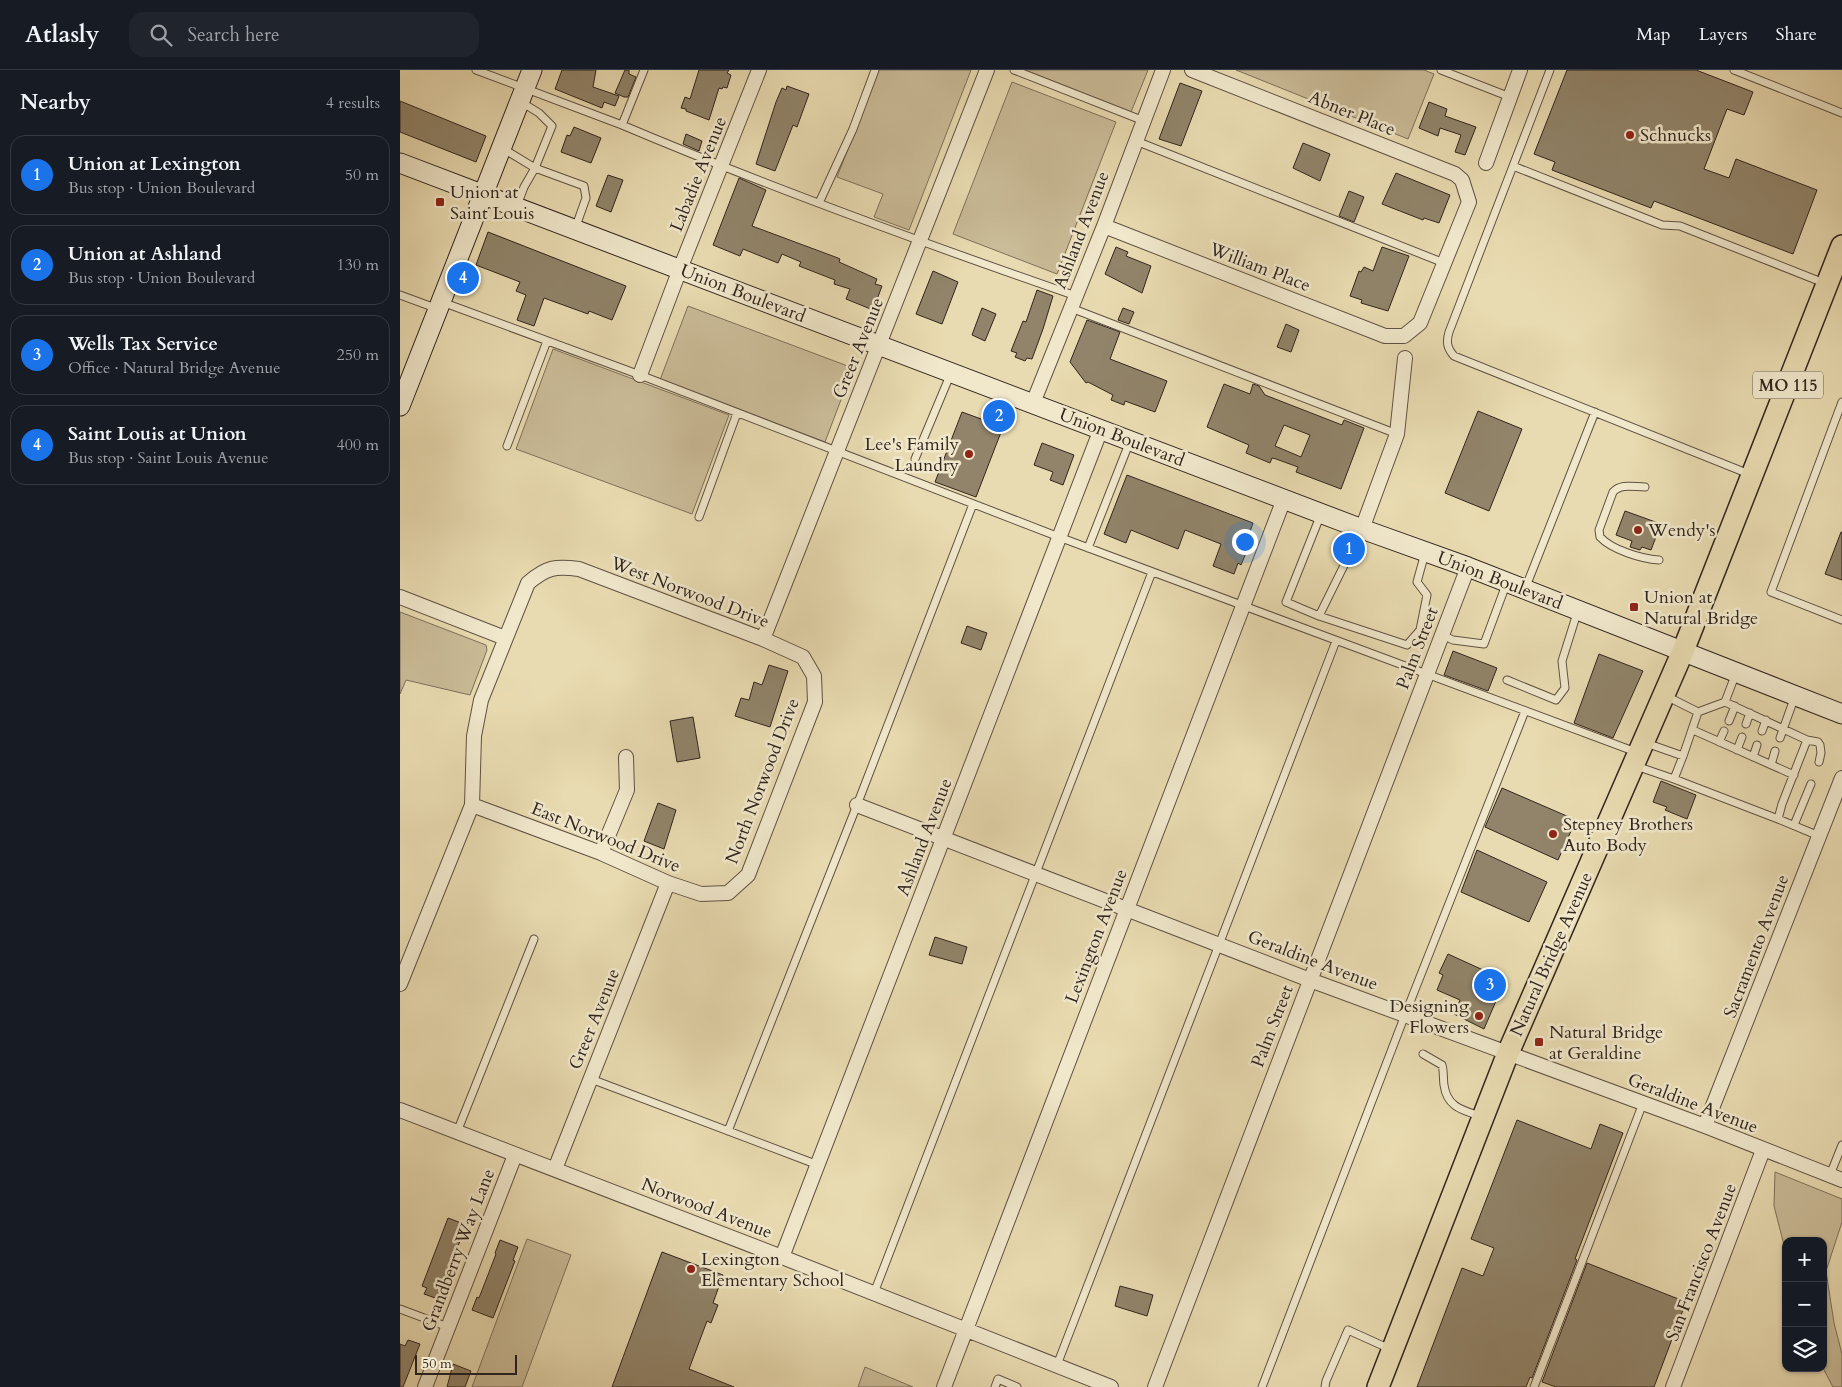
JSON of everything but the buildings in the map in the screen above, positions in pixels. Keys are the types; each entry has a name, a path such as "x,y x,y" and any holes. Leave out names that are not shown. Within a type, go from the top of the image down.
{"main road":[{"path":"400,406 532,70"},
{"name":"Union Boulevard","path":"400,163 1321,513 1468,567 1842,714"},
{"name":"Natural Bridge Avenue","path":"1378,1387 1508,1053 1683,651 1842,246"}],"street":[{"name":"Labadie Avenue","path":"640,375 759,70"},
{"name":"Greer Avenue","path":"763,639 987,70"},
{"name":"Ashland Avenue","path":"1033,403 1104,226 1163,70"},
{"name":"Abner Place","path":"1192,70 1455,174 1462,180 1469,202 1444,263"},
{"path":"1486,163 1520,70"},
{"name":"William Place","path":"1104,226 1386,336 1404,336 1420,323 1444,263"},
{"path":"1362,528 1397,434 1405,358"},
{"name":"Ashland Avenue","path":"782,1257 1101,429"},
{"name":"Lexington Avenue","path":"944,1387 1284,499"},
{"name":"West Norwood Drive","path":"505,638 528,583 542,571 561,567 579,569 763,639 803,657 814,676"},
{"name":"Palm Street","path":"1155,1387 1468,567"},
{"path":"400,597 505,638 481,700 474,736 472,805 400,984"},
{"name":"North Norwood Drive","path":"728,893 748,875 815,702 814,676"},
{"path":"601,854 627,790 626,757"},
{"name":"Sacramento Avenue","path":"1705,1126 1842,778"},
{"name":"East Norwood Drive","path":"472,805 601,854 668,883 701,894 728,893"},
{"name":"Geraldine Avenue","path":"857,805 1310,980 1705,1126 1836,1177"},
{"name":"Greer Avenue","path":"555,1169 668,883"},
{"name":"Norwood Avenue","path":"400,1110 782,1257 1111,1387"},
{"name":"San Francisco Avenue","path":"1673,1387 1763,1150"},
{"name":"Grandberry Way Lane","path":"425,1387 515,1155"}],"lane":[{"path":"476,70 522,94 622,125 721,167 1073,302 1397,434"},
{"path":"622,125 644,70"},
{"path":"818,204 853,130 875,70"},
{"path":"1014,70 1144,121"},
{"path":"1441,70 1510,96"},
{"path":"1550,70 1449,332 1446,342 1449,351 1454,356 1752,475"},
{"path":"1734,70 1842,113"},
{"path":"517,207 552,126 522,94"},
{"path":"1136,141 1444,263"},
{"path":"502,148 535,168 584,186 586,198 575,229"},
{"path":"1514,166 1662,225 1680,226 1827,284"},
{"path":"400,295 547,341 640,375 1088,548 1638,753 1674,779 1819,836"},
{"path":"507,446 547,341"},
{"path":"915,459 951,372"},
{"path":"1842,402 1771,592 1842,620"},
{"path":"699,517 737,412"},
{"path":"1524,589 1595,412"},
{"path":"1088,548 1130,440"},
{"path":"1645,487 1622,486 1613,492 1599,530 1600,537 1611,546 1649,559 1659,560"},
{"path":"728,1131 857,805 973,504"},
{"path":"1321,513 1286,602 1319,616 1407,645 1420,630 1427,595 1416,582 1425,551"},
{"path":"1319,616 1362,528"},
{"path":"874,1293 1034,873 1152,572"},
{"path":"1442,635 1453,640 1484,644 1507,582"},
{"path":"1507,680 1556,700 1565,688 1562,661 1578,610"},
{"path":"1057,1365 1336,641"},
{"path":"1725,702 1737,673"},
{"path":"1663,695 1698,712 1725,702 1735,706 1807,740 1818,742 1820,745 1819,762"},
{"path":"1780,738 1796,696"},
{"path":"1729,720 1735,706"},
{"path":"1262,1387 1405,1015 1525,711"},
{"path":"1674,779 1698,712"},
{"path":"1746,724 1750,713"},
{"path":"1762,731 1766,720"},
{"path":"1693,730 1794,775"},
{"path":"1719,742 1724,732"},
{"path":"1737,750 1742,736"},
{"path":"1778,819 1807,740"},
{"path":"1753,757 1757,745"},
{"path":"1771,765 1775,751"},
{"path":"1638,753 1683,756"},
{"path":"1794,825 1811,784"},
{"path":"457,1132 534,939"},
{"path":"1423,1054 1442,1066 1446,1095 1451,1104 1483,1117"},
{"path":"590,1079 818,1165"},
{"path":"1534,1387 1643,1103"},
{"path":"1836,1177 1842,1145"},
{"path":"400,1309 448,1327"},
{"path":"1325,1387 1348,1330 1392,1350"},
{"path":"995,1387 998,1379 1017,1387"}],"shaded area":[{"path":"879,70 971,70 909,230 874,217 883,194 837,177"},
{"path":"1025,70 1148,70 1131,112"},
{"path":"1236,70 1424,70 1434,74 1408,139"},
{"path":"1012,82 1116,122 1057,274 953,234"},
{"path":"688,306 853,368 825,442 660,380"},
{"path":"553,349 729,415 692,514 516,449"},
{"path":"400,612 486,645 487,650 470,695 406,680 400,694"},
{"path":"1775,1172 1842,1199 1842,1222 1827,1268 1827,1237 1782,1237 1774,1206"},
{"path":"527,1239 571,1255 522,1387 472,1387"},
{"path":"1827,1278 1834,1323 1842,1354 1842,1387 1833,1387 1825,1372 1827,1372"},
{"path":"865,1367 913,1387 858,1387"}],"place":[{"name":"Schnucks","path":"1630,135"},
{"name":"Union at Saint Louis","path":"440,202"},
{"name":"Saint Louis at Union","path":"463,278"},
{"name":"Union at Ashland","path":"999,416"},
{"name":"Lee's Family Laundry","path":"969,454"},
{"name":"Wendy's","path":"1638,530"},
{"name":"Union at Lexington","path":"1349,549"},
{"name":"Union at Natural Bridge","path":"1634,607"},
{"name":"Stepney Brothers Auto Body","path":"1553,834"},
{"name":"Wells Tax Service","path":"1490,985"},
{"name":"Designing Flowers","path":"1479,1016"},
{"name":"Natural Bridge at Geraldine","path":"1539,1042"},
{"name":"Lexington Elementary School","path":"691,1269"}]}
